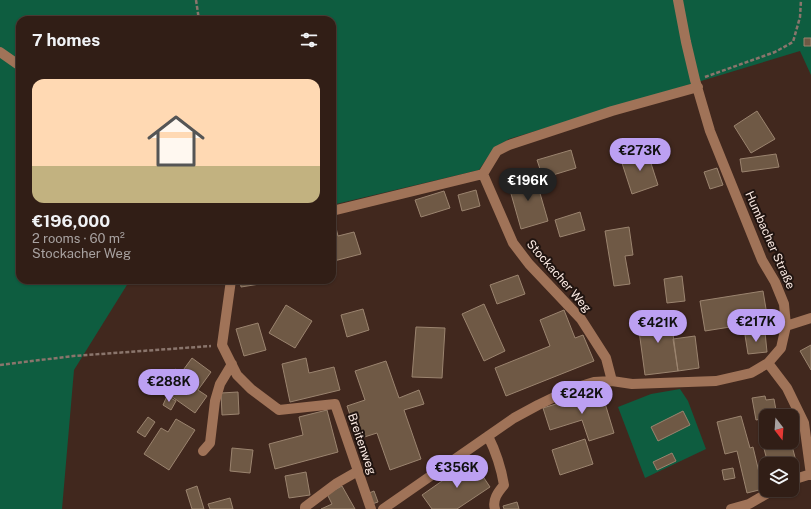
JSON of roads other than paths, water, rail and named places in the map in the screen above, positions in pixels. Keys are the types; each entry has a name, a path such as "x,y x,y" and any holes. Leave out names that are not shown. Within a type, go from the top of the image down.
{"street":[{"name":"Humbacher Straße","path":"383,509 488,436 538,405 571,389 594,382 612,381 632,384 716,381 751,373 768,362 781,348 786,326 784,304 762,260 710,131 696,84 678,0"},
{"path":"0,52 16,63"},
{"path":"336,210 483,174 497,151 509,145 696,84"},
{"name":"Stockacher Weg","path":"483,174 513,242 529,264 581,319 606,358 612,381"},
{"name":"Breitenweg","path":"230,284 222,345 237,375 279,410 335,404 371,509"},
{"path":"786,326 811,318"},
{"path":"768,362 787,388 804,423 811,475 799,478"},
{"path":"203,451 210,443 215,401 220,384 232,364"},
{"path":"488,436 496,452 504,486 497,492 494,505 495,509"},
{"path":"305,509 304,507 337,482 358,471"},
{"path":"731,509 749,504 761,497"}]}
